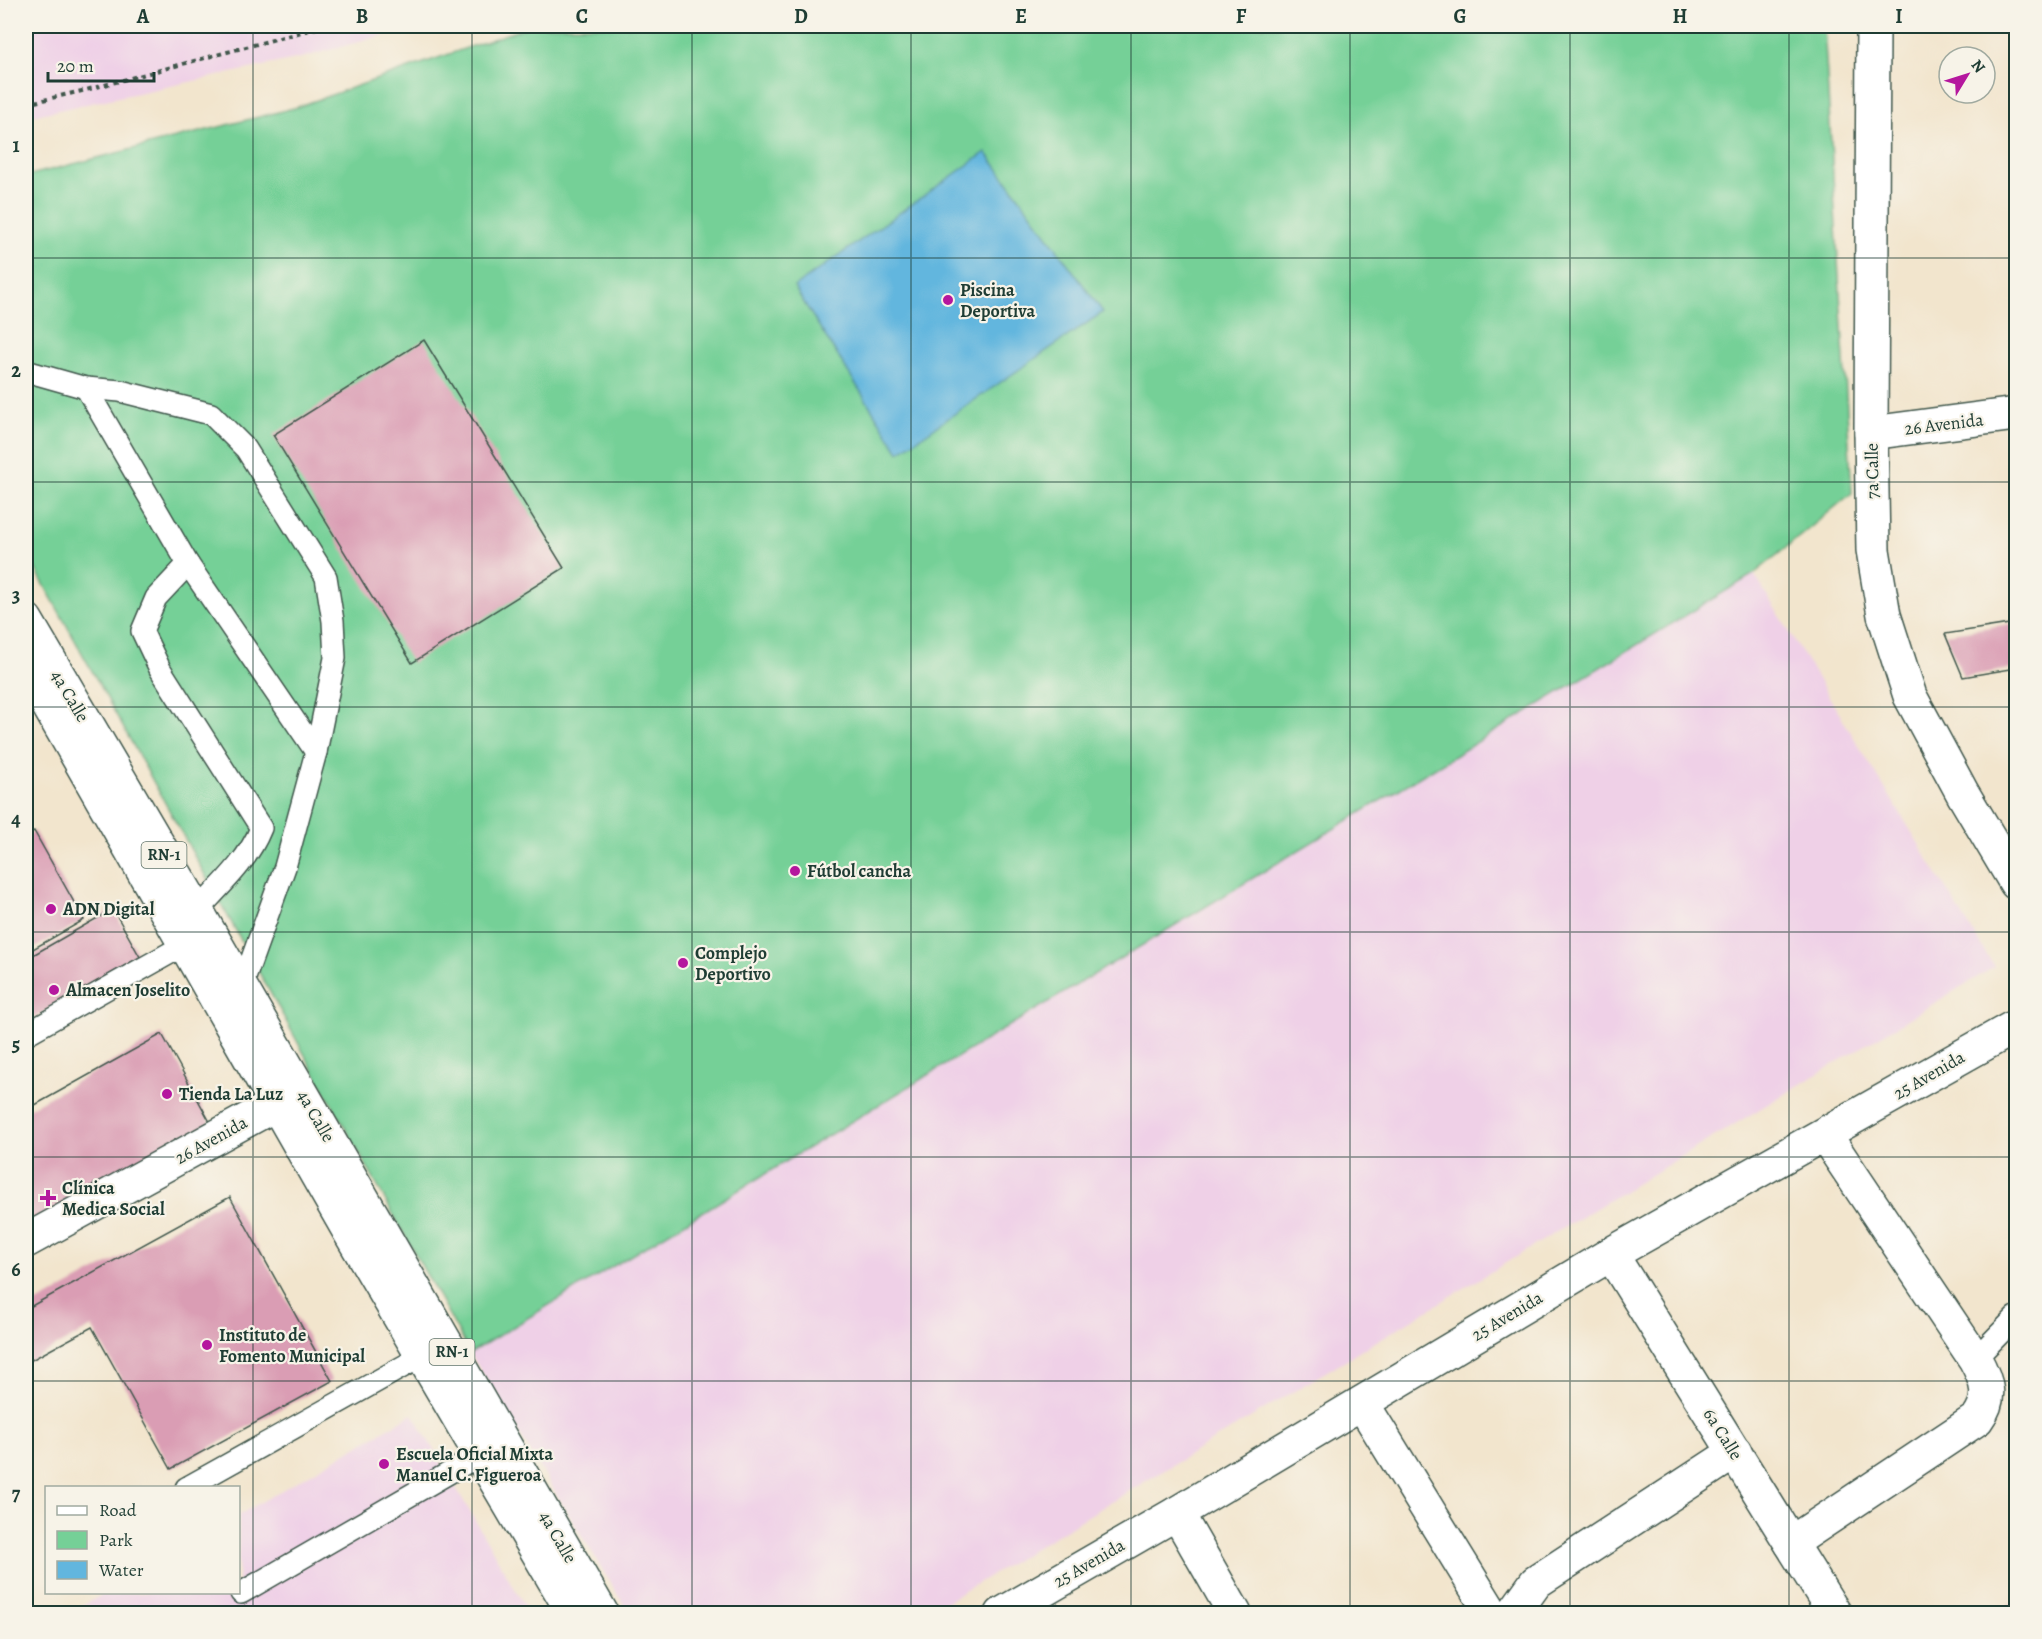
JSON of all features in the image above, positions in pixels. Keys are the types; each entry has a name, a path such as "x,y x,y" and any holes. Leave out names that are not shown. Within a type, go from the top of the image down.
{"street":[{"name":"7a Calle","path":"1873,26 1871,433 1873,550 1884,615 1910,696 1963,794 2016,883"},
{"name":"26 Avenida","path":"1871,433 2016,414"},
{"name":"4a Calle","path":"26,620 241,989 289,1097 422,1356 573,1614"},
{"name":"4a Calle","path":"26,664 186,944 289,1097 603,1614"},
{"name":"25 Avenida","path":"1002,1614 1177,1513 1611,1254 2016,1026"},
{"name":"26 Avenida","path":"26,1241 289,1097"},
{"path":"1791,1543 1977,1419 1985,1408 1987,1391 1984,1374 1975,1359 1825,1135"},
{"name":"6a Calle","path":"1611,1254 1836,1614"},
{"path":"1362,1403 1492,1614"},
{"path":"1513,1614 1536,1582 1735,1452"},
{"path":"1177,1513 1235,1614"}],"lane":[{"path":"26,371 86,388 120,391 211,414 246,448 326,577 333,621 335,658 316,752 291,848 241,989"},
{"path":"86,388 188,564 316,752"},
{"path":"188,564 156,598 142,631 160,669 261,828 291,848"},
{"path":"197,911 240,864 256,842 261,828"},
{"path":"28,1033 149,967 186,944"},
{"path":"1975,1359 2016,1317"},
{"path":"190,1486 422,1356"},
{"path":"240,1593 480,1455"}],"path":[{"path":"26,104 324,26"}],"shaded area":[{"path":"26,26 416,26 305,57 26,117"},
{"path":"1754,574 1994,967 928,1613 629,1613 470,1353"},
{"name":"Escuela Oficial Mixta Manuel C. Figueroa","path":"413,1414 529,1613 69,1614 103,1594 240,1594 240,1514"}],"green space":[{"name":"Complejo Deportivo","path":"530,26 1824,26 1852,493 1754,574 470,1353 26,552 26,176 294,108"}],"water":[{"name":"Piscina Deportiva","path":"986,152 1103,312 899,452 794,287"}],"building":[{"path":"424,340 564,568 412,663 273,435"},
{"path":"2016,623 2016,668 1963,677 1945,634"},
{"name":"ADN Digital","path":"34,831 84,920 26,953 26,836"},
{"name":"Almacen Joselito","path":"113,909 140,957 26,1022 26,959"},
{"path":"162,1034 216,1133 26,1234 26,1110"},
{"name":"Instituto de Fomento Municipal","path":"230,1197 332,1381 171,1469 92,1327 26,1363 26,1309"},
{"path":"2011,1604 2016,1614 1994,1614"},
{"path":"1066,1606 1070,1614 1054,1614"}],"place":[{"name":"Piscina Deportiva","path":"948,300"},
{"name":"Fútbol cancha","path":"795,871"},
{"name":"ADN Digital","path":"51,909"},
{"name":"Complejo Deportivo","path":"683,963"},
{"name":"Almacen Joselito","path":"54,990"},
{"name":"Tienda La Luz","path":"167,1094"},
{"name":"Clínica Medica Social","path":"48,1198"},
{"name":"Instituto de Fomento Municipal","path":"207,1345"},
{"name":"Escuela Oficial Mixta Manuel C. Figueroa","path":"384,1464"}]}
